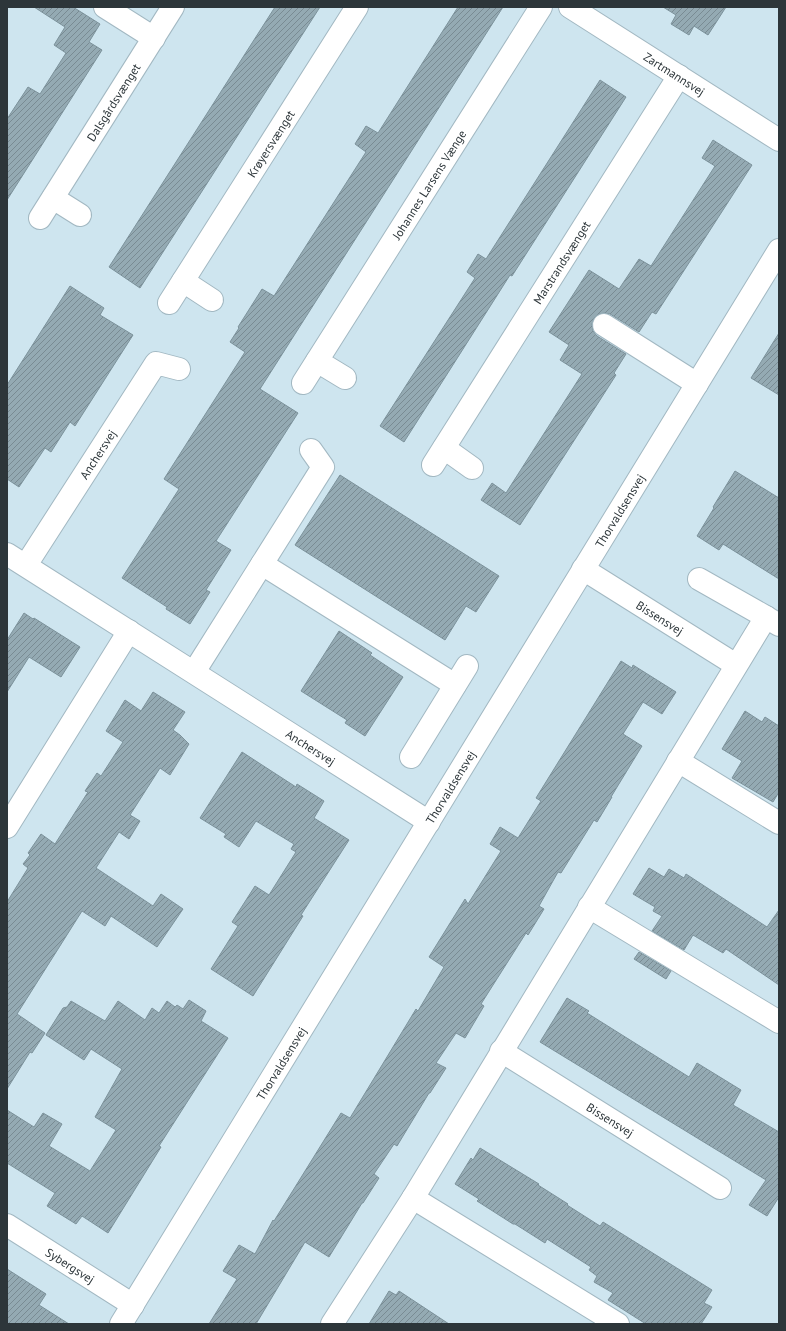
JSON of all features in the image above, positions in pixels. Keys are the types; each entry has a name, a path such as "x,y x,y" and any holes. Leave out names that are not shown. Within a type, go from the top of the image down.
{"street":[{"path":"105,7 154,38"},
{"name":"Dalsgårdsvænget","path":"40,218 173,7"},
{"name":"Krøyersvænget","path":"169,303 357,7"},
{"name":"Johannes Larsens Vænge","path":"303,383 541,7"},
{"name":"Zartmannsvej","path":"570,7 779,140"},
{"name":"Marstrandsvænget","path":"472,468 439,457 679,76"},
{"path":"53,198 80,215"},
{"name":"Thorvaldsensvej","path":"121,1324 779,250"},
{"path":"183,280 212,300"},
{"path":"604,325 697,384"},
{"path":"317,361 345,378"},
{"name":"Anchersvej","path":"26,565 156,364 179,369"},
{"path":"194,672 323,467 311,450"},
{"name":"Anchersvej","path":"7,554 429,822"},
{"path":"262,564 455,685"},
{"name":"Bissensvej","path":"583,570 736,665"},
{"path":"332,1324 413,1198 736,665 773,621 699,579"},
{"path":"7,828 129,631"},
{"path":"411,757 468,666"},
{"path":"678,761 779,823"},
{"path":"589,907 779,1022"},
{"name":"Bissensvej","path":"501,1051 720,1188"},
{"path":"413,1198 618,1324"},
{"name":"Sybergsvej","path":"7,1225 133,1305"}],"building":[{"path":"34,7 73,7 100,24 89,42 102,50 7,200 7,119 28,87 40,94 66,53 54,45 65,27"},
{"path":"275,7 320,7 140,288 109,267"},
{"path":"458,7 503,7 260,389 298,413 216,541 231,550 206,590 210,592 190,624 122,578 179,489 164,479 245,352 230,342 239,328 238,327 262,289 274,296 366,152 355,144 366,126 378,133"},
{"path":"663,7 726,7 708,35 694,26 689,35 671,24 676,15"},
{"path":"600,80 626,97 512,276 510,275 404,442 380,426 475,278 467,272 478,254 486,259"},
{"path":"713,140 752,165 656,314 652,312 639,332 610,314 599,314 594,318 592,324 593,331 597,336 626,354 614,373 616,375 520,525 481,500 492,483 506,493 582,374 560,360 569,345 549,332 589,270 619,289 639,259 651,266 715,166 702,158"},
{"path":"70,286 104,308 100,315 133,335 75,426 70,422 51,452 45,448 19,487 7,479 7,385"},
{"path":"779,333 779,395 751,378"},
{"path":"735,471 779,498 779,579 723,544 719,550 697,536"},
{"path":"340,475 499,576 476,612 466,606 445,640 295,545"},
{"path":"24,613 80,647 61,677 29,657 7,692 7,640"},
{"path":"339,631 372,653 370,655 403,677 365,736 345,723 347,720 301,691"},
{"path":"621,661 632,668 633,665 676,692 662,714 643,702 623,734 642,746 597,822 594,820 561,873 558,872 539,906 544,909 528,935 526,933 481,1004 484,1006 465,1038 456,1033 436,1063 446,1068 397,1146 394,1144 374,1174 379,1178 329,1257 305,1242 256,1324 209,1324 237,1279 223,1271 239,1245 255,1254 273,1220 274,1221 341,1113 350,1118 416,1009 418,1011 444,967 429,957 465,899 468,904 501,851 490,844 500,827 518,838 541,801 536,798"},
{"path":"153,692 185,712 173,730 189,744 170,775 160,768 130,815 140,821 129,839 119,832 96,868 153,906 161,894 183,909 157,947 111,916 105,926 82,911 17,1014 45,1033 32,1053 30,1052 7,1089 7,902 28,868 23,864 30,855 28,853 41,834 55,844 88,792 85,791 97,773 101,776 123,742 106,731 125,700 141,711"},
{"path":"745,711 762,722 765,717 779,726 779,792 773,802 732,778 742,761 722,749"},
{"path":"242,752 296,787 297,784 324,801 314,818 349,840 301,915 303,916 253,996 211,969 238,926 232,922 255,886 269,895 296,852 291,849 294,844 256,821 239,847 224,837 226,834 200,818"},
{"path":"649,868 664,877 669,869 684,878 686,874 767,927 779,910 779,985 726,949 723,953 693,935 684,950 652,931 662,916 653,911 655,907 633,894"},
{"path":"639,952 671,971 666,979 634,959"},
{"path":"567,998 589,1011 587,1013 689,1077 697,1063 741,1090 733,1105 779,1132 779,1197 767,1216 749,1205 766,1180 540,1042"},
{"path":"189,1000 206,1011 201,1021 228,1038 159,1146 161,1147 108,1233 82,1216 76,1224 47,1206 55,1193 7,1163 7,1110 34,1127 43,1113 62,1124 49,1146 90,1171 116,1130 95,1117 122,1069 91,1049 84,1060 46,1035 63,1008 67,1007 71,1001 105,1021 118,1001 145,1020 152,1008 159,1013 167,1001 175,1007 177,1005 183,1009"},
{"path":"480,1148 539,1184 538,1185 568,1204 567,1205 600,1226 603,1222 712,1290 704,1303 712,1307 701,1324 646,1324 608,1300 613,1293 594,1282 597,1276 589,1270 591,1267 547,1239 545,1243 513,1224 477,1201 479,1199 455,1184 471,1158 473,1160"},
{"path":"7,1269 46,1294 39,1305 69,1324 7,1324"},
{"path":"389,1291 396,1295 399,1291 449,1324 369,1324"}]}
